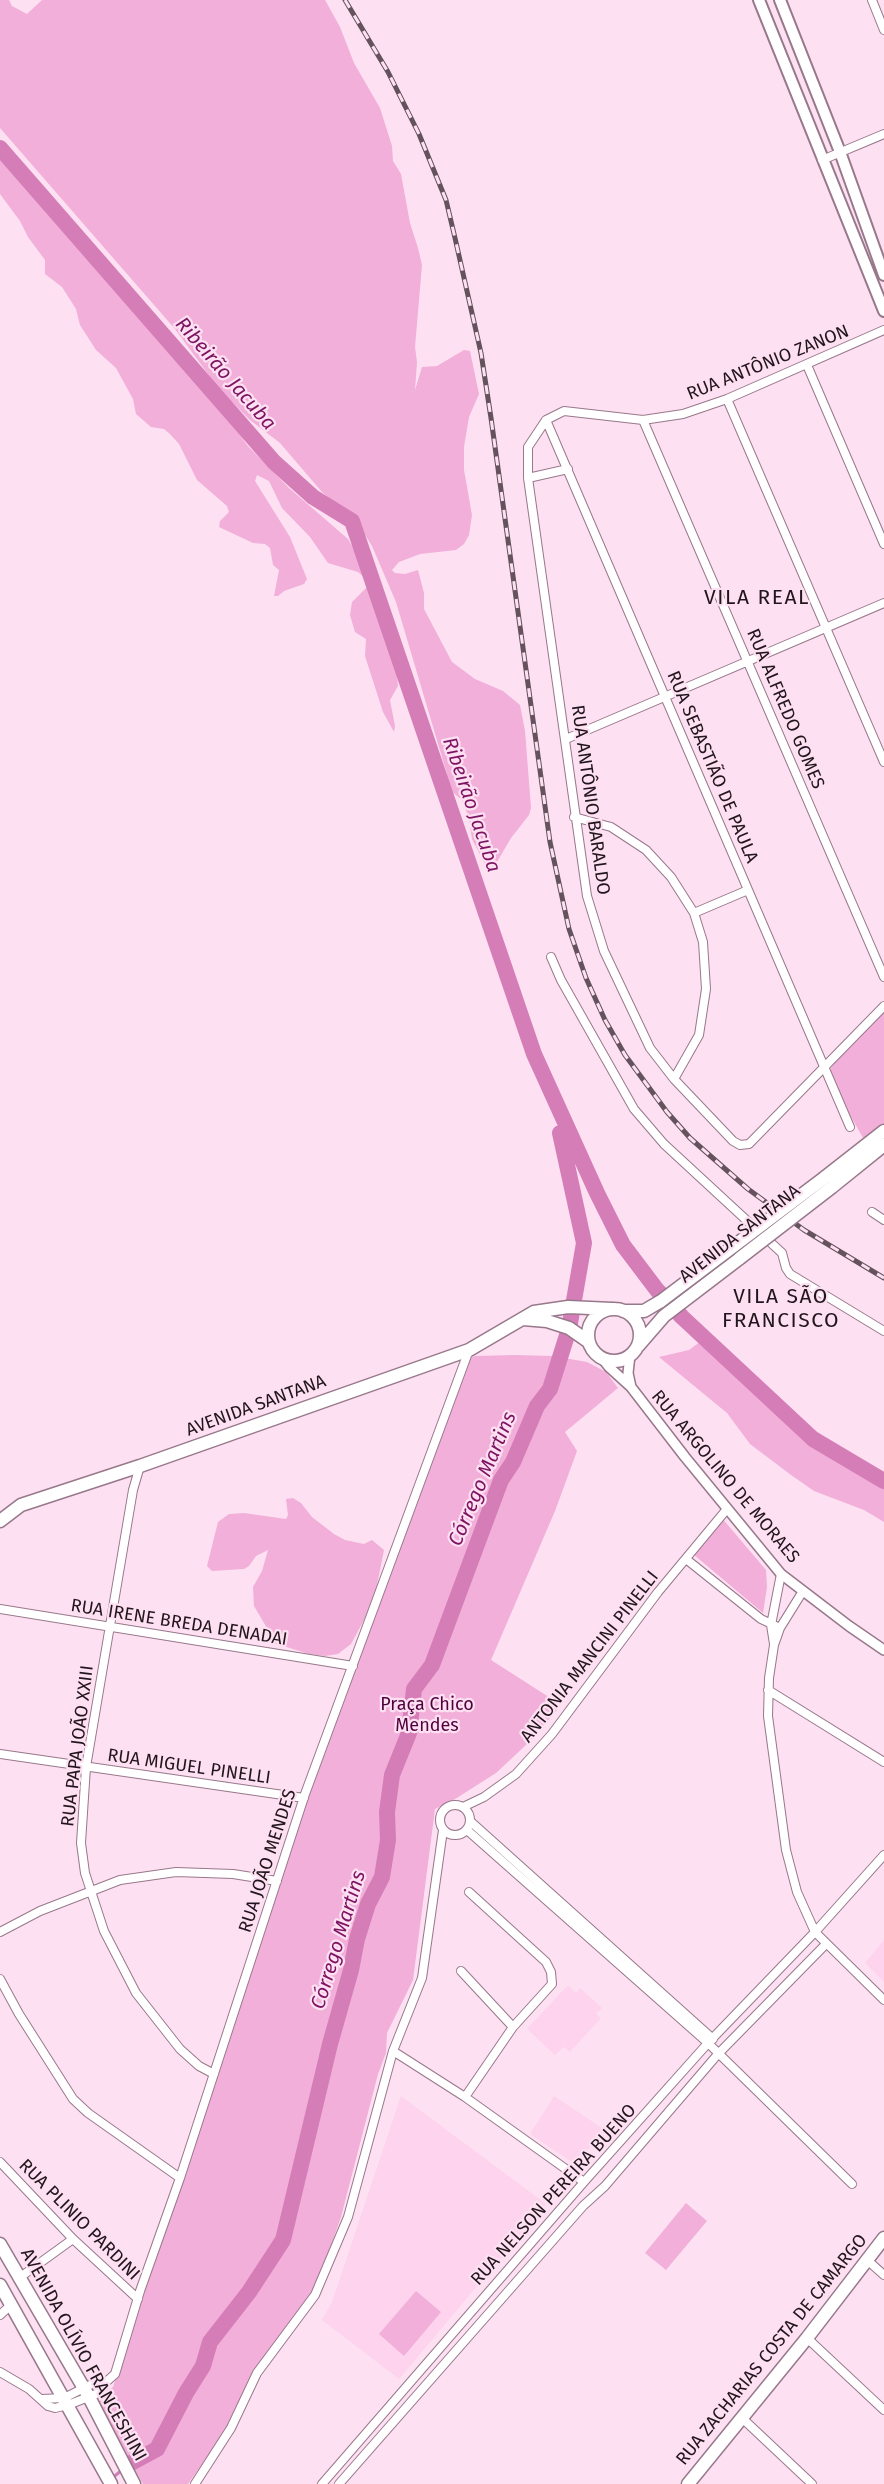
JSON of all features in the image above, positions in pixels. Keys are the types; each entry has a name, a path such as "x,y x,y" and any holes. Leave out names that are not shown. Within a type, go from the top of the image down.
{"main road":[{"path":"759,0 884,311"},
{"path":"780,0 840,152 884,275"},
{"path":"866,1152 884,1131"},
{"path":"866,1152 884,1145"},
{"name":"AVENIDA SANTANA","path":"634,1351 659,1320 866,1152"},
{"name":"AVENIDA SANTANA","path":"0,1521 21,1505 140,1467 469,1350 540,1311 573,1307 644,1311 828,1182"},
{"path":"524,1319 562,1325 575,1330 602,1358 617,1360 634,1351 640,1335 637,1323 617,1310"},
{"name":"AVENIDA SANTANA","path":"589,1342 588,1332 591,1323 598,1315 617,1310"},
{"name":"RUA ZACHARIAS COSTA DE CAMARGO","path":"688,2484 807,2338 884,2238"},
{"name":"AVENIDA OLÍVIO FRANCESHINI","path":"0,2244 86,2393 134,2483"},
{"name":"AVENIDA OLÍVIO FRANCESHINI","path":"0,2285 111,2484"}],"street":[{"path":"872,0 884,30"},
{"path":"822,160 884,134"},
{"name":"RUA ANTÔNIO ZANON","path":"546,420 564,411 644,420 683,414 727,399 884,330"},
{"path":"807,365 884,544"},
{"path":"727,399 884,762"},
{"name":"RUA ANTÔNIO BARALDO","path":"546,420 528,447 528,478 566,739 574,817 587,897 604,951 650,1048 674,1079 733,1141 740,1145 749,1144 824,1067"},
{"name":"RUA SEBASTIÃO DE PAULA","path":"546,420 850,1127"},
{"name":"RUA ALFREDO GOMES","path":"644,420 884,977"},
{"path":"528,478 568,469"},
{"path":"566,739 884,603"},
{"path":"574,817 611,827 646,850 671,877 694,913 704,942 706,989 699,1035 674,1079"},
{"path":"694,913 748,890"},
{"path":"551,957 561,980 634,1109 672,1151 782,1253 790,1274 884,1331"},
{"path":"824,1067 884,1006"},
{"path":"872,1212 884,1220"},
{"name":"RUA JOÃO MENDES","path":"66,2402 86,2393 94,2383 106,2382 115,2374 138,2298 180,2178 304,1798 469,1350"},
{"name":"RUA ARGOLINO DE MORAES","path":"631,1387 628,1373 634,1351"},
{"name":"RUA ARGOLINO DE MORAES","path":"602,1358 631,1387 781,1574 884,1650"},
{"name":"RUA PAPA JOÃO XXIII","path":"140,1467 133,1490 86,1767 81,1843 90,1892 104,1930 136,1993 180,2049 199,2066 214,2074"},
{"name":"RUA PAPA JOÃO XXIII","path":"126,1471 133,1490"},
{"name":"ANTONIA MANCINI PINELLI","path":"463,1807 484,1797 516,1774 552,1734 658,1592 727,1509"},
{"path":"686,1559 761,1619 780,1628"},
{"path":"774,1646 771,1625 781,1574"},
{"path":"803,1591 780,1628 774,1646 768,1690 768,1716 786,1850 796,1892 815,1932 884,2000"},
{"name":"RUA IRENE BREDA DENADAI","path":"0,1609 353,1666"},
{"path":"768,1690 884,1762"},
{"name":"RUA MIGUEL PINELLI","path":"0,1754 304,1798"},
{"path":"195,2484 231,2428 256,2373 315,2295 348,2217 393,2051 422,1978 443,1830 439,1819 444,1809 453,1805 463,1807 470,1816 467,1830 454,1836 443,1830"},
{"path":"470,1821 710,2041 718,2054 852,2184"},
{"path":"467,1830 710,2041"},
{"name":"RUA NELSON PEREIRA BUENO","path":"322,2484 584,2182 710,2041 815,1932 884,1856"},
{"path":"0,1932 40,1911 120,1880 176,1872 233,1874 277,1881"},
{"path":"465,2097 513,2027 552,1984 551,1972 546,1962 469,1892"},
{"name":"RUA NELSON PEREIRA BUENO","path":"339,2484 583,2206 605,2186 718,2054 826,1944"},
{"path":"461,1971 513,2027"},
{"path":"0,1979 19,2014 73,2099 88,2114 180,2178"},
{"path":"393,2051 465,2097 584,2182"},
{"name":"RUA PLINIO PARDINI","path":"0,2162 73,2239 138,2298"},
{"path":"19,2278 73,2239"},
{"path":"866,2259 884,2275"},
{"path":"0,2315 11,2305"},
{"path":"807,2338 884,2410"},
{"path":"0,2372 42,2399 66,2402"},
{"path":"742,2418 812,2484"}],"shaded area":[{"path":"884,1940 884,1982 865,1963"},
{"path":"568,1985 576,1993 580,1988 602,2008 596,2014 601,2018 570,2052 564,2047 555,2055 527,2029"},
{"path":"401,2096 546,2204 399,2379 322,2320 332,2302"},
{"path":"554,2096 605,2130 575,2164 530,2134"}],"green space":[{"path":"0,0 9,0 12,6 27,14 42,0 325,0 340,27 354,63 380,108 392,146 393,161 401,174 410,223 422,265 415,347 417,362 415,390 422,367 437,366 464,350 470,351 479,394 469,417 464,447 464,470 472,515 469,535 464,544 456,550 420,554 399,562 392,570 395,573 405,574 418,570 424,593 424,609 452,662 475,679 503,691 520,705 525,731 531,808 529,815 511,838 494,867 490,869 486,866 472,839 469,818 462,800 445,786 447,774 396,602 372,546 357,522 322,492 280,443 250,420 219,389 175,329 0,128"},
{"path":"0,160 247,445 289,488 348,539 363,565 374,592 390,650 396,662 398,686 390,700 394,732 383,712 365,656 366,639 355,632 350,615 352,602 367,587 366,579 358,572 328,563 310,537 282,508 269,481 257,475 255,481 290,537 307,579 304,584 274,596 279,570 273,565 270,548 265,544 253,543 219,527 220,521 229,512 227,506 197,480 179,444 170,434 164,429 151,427 136,414 133,399 116,368 96,350 80,325 76,309 62,287 45,274 45,260 0,194"},
{"path":"884,1012 884,1127 867,1145 836,1090 829,1072 837,1058"},
{"path":"700,1342 813,1445 884,1487 884,1522 864,1510 814,1491 791,1475 750,1444 727,1413 659,1357 689,1350"},
{"name":"Praça Chico Mendes","path":"475,1356 553,1356 587,1362 606,1372 618,1388 565,1432 577,1451 555,1511 491,1660 555,1701 557,1710 526,1745 496,1773 435,1809 413,1980 387,2033 386,2053 378,2074 341,2217 314,2293 252,2373 230,2425 188,2484 143,2484 98,2403 105,2392 113,2387 257,1955 294,1836 467,1360"},
{"path":"293,1498 334,1534 345,1540 364,1544 372,1540 384,1550 376,1590 364,1620 351,1644 338,1654 325,1656 309,1654 274,1643 267,1638 267,1628 254,1606 253,1587 262,1571 268,1550 256,1556 244,1569 212,1571 207,1566 218,1522 229,1514 244,1513 286,1519 288,1515 286,1499"},
{"path":"721,1517 766,1570 767,1587 763,1613 693,1554"},
{"path":"686,2203 707,2221 666,2270 645,2253"},
{"path":"416,2291 441,2312 404,2356 379,2334"}],"waterway":[{"name":"Ribeirão Jacuba","path":"0,148 274,462 313,497 352,521 534,1054 623,1245 657,1290 682,1317 813,1439 884,1481"},
{"name":"Córrego Martins","path":"131,2463 157,2449 203,2366 210,2342 249,2292 283,2240 357,1939 368,1904 382,1877 388,1840 387,1812 392,1775 409,1733 414,1689 432,1665 501,1480 513,1462 537,1406 550,1389 569,1329 584,1243 560,1133"},
{"name":"Córrego Martins","path":"111,2479 122,2470"}],"railway":[{"path":"345,0 388,72 419,134 446,200 481,353 550,842 569,929 586,978 605,1020 625,1055 667,1112 690,1138 748,1189 804,1230 884,1278"}],"district":[{"name":"VILA REAL","path":"757,598"},
{"name":"VILA SÃO FRANCISCO","path":"781,1309"}]}
